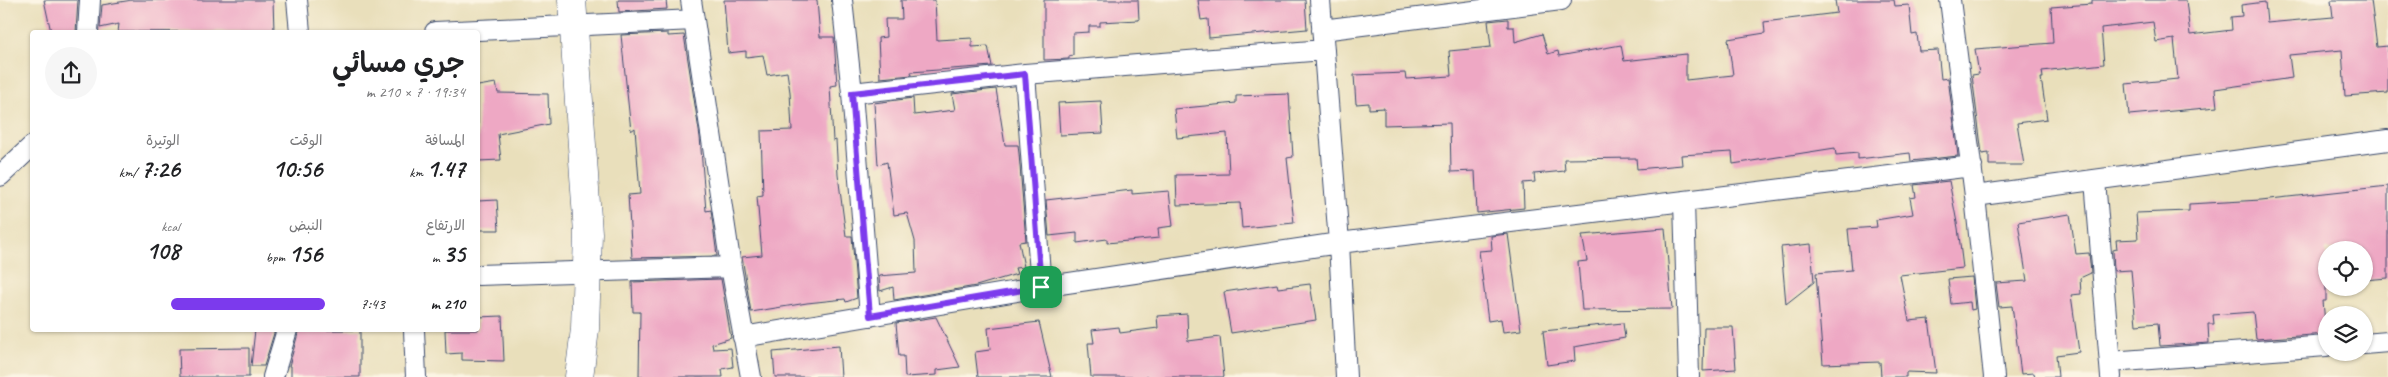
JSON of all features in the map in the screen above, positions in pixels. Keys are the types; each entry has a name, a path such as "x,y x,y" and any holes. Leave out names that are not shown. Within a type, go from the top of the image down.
{"street":[{"path":"88,30 90,0"},
{"path":"297,0 300,30"},
{"path":"692,0 731,267 751,377"},
{"path":"842,0 852,93 870,316"},
{"path":"1320,0 1339,243 1346,377"},
{"path":"1322,30 1560,0"},
{"path":"1950,0 1976,196 1994,377"},
{"path":"450,30 573,13 694,20"},
{"path":"573,13 588,233 585,329 579,377"},
{"path":"852,93 1025,74 1324,50"},
{"path":"1025,74 1041,287"},
{"path":"1976,196 2388,140"},
{"path":"0,176 30,148"},
{"path":"743,337 1041,287 1339,243 1972,166"},
{"path":"2094,180 2111,370 2318,347"},
{"path":"1684,201 1689,377"},
{"path":"480,275 588,270 731,267"},
{"path":"273,377 286,332"},
{"path":"414,332 416,377"},
{"path":"2373,343 2388,342"}],"building":[{"path":"44,0 78,0 76,30 51,30"},
{"path":"132,0 273,0 274,30 118,30 119,24 100,28 102,5"},
{"path":"618,0 666,0 667,9 619,12"},
{"path":"724,0 817,0 820,37 834,37 837,85 830,86 833,141 836,140 838,175 846,236 852,236 857,298 846,302 845,299 807,303 751,312 742,257 762,255 757,196 763,195 761,131 792,130 790,92 787,72 767,75 763,55 746,57 746,51 728,53"},
{"path":"901,0 935,0 937,40 972,38 972,47 988,46 992,66 911,72 912,75 880,78 878,38 886,37 885,19 902,19"},
{"path":"1044,0 1138,0 1139,20 1100,22 1100,26 1089,26 1089,32 1073,33 1073,55 1069,56 1069,59 1044,60"},
{"path":"1198,0 1305,0 1307,29 1209,38 1208,19 1201,20"},
{"path":"1835,0 1894,0 1895,6 1909,5 1912,35 1917,34 1919,51 1938,50 1941,79 1948,78 1958,156 1911,161 1910,153 1858,159 1858,153 1836,155 1835,148 1733,164 1732,152 1681,155 1682,165 1637,169 1636,158 1564,159 1565,171 1534,174 1535,182 1523,183 1524,208 1477,213 1475,171 1451,172 1450,123 1384,125 1384,108 1369,109 1369,103 1356,104 1354,75 1405,73 1406,79 1451,76 1449,51 1491,47 1488,21 1508,19 1508,27 1514,27 1515,42 1542,34 1548,54 1558,51 1559,56 1621,45 1624,61 1686,54 1686,80 1733,75 1728,39 1765,33 1764,22 1837,13"},
{"path":"2092,0 2186,0 2190,35 2232,30 2231,17 2242,16 2241,5 2265,2 2267,23 2333,17 2331,0 2371,0 2377,47 2388,46 2388,93 2345,96 2342,50 2289,55 2292,78 2215,89 2217,107 2129,115 2126,84 2178,79 2174,39 2156,42 2153,22 2101,28 2104,64 2042,71 2043,78 2041,78 2047,119 2017,123 2024,165 1989,165 1989,153 1982,154 1972,75 1979,74 1975,49 2053,43 2051,7 2092,4"},
{"path":"668,33 668,36 684,35 700,137 706,211 711,210 717,256 632,258 628,195 640,194 635,128 631,131 621,35"},
{"path":"496,83 498,93 548,94 549,124 498,134 501,160 480,161 480,86"},
{"path":"996,89 1005,145 1018,145 1026,241 1019,242 1024,267 1015,268 1017,274 976,286 894,300 893,287 880,291 879,276 916,273 915,241 907,213 894,215 887,162 878,165 874,103 913,98 914,115 955,110 952,94"},
{"path":"1289,94 1293,157 1287,158 1294,223 1242,228 1240,203 1177,205 1176,175 1229,174 1227,133 1177,138 1174,109 1236,103 1236,96"},
{"path":"1101,101 1103,133 1060,135 1058,103"},
{"path":"1949,181 1963,268 1900,275 1909,321 1929,319 1936,373 1906,372 1906,377 1881,377 1880,362 1823,364 1816,273 1852,270 1848,229 1877,227 1876,220 1913,214 1910,198 1916,197 1914,185"},
{"path":"2388,186 2388,278 2373,279 2373,241 2318,241 2318,296 2326,296 2326,301 2323,301 2323,306 2318,306 2318,335 2256,339 2253,312 2213,315 2214,324 2208,324 2209,343 2160,346 2158,323 2136,325 2131,270 2114,271 2113,250 2117,249 2116,240 2138,239 2136,213 2189,211 2189,204 2261,200"},
{"path":"1132,190 1132,194 1169,191 1173,226 1158,228 1159,238 1107,243 1107,239 1077,243 1077,233 1049,236 1046,200"},
{"path":"497,200 499,230 480,230 480,201"},
{"path":"2070,214 2076,254 2089,253 2091,273 2080,278 2081,294 2071,295 2079,352 2056,355 2058,377 2035,377 2034,373 2021,374 2012,306 1999,307 1996,283 2027,281 2018,222"},
{"path":"1665,228 1672,309 1582,310 1578,262 1587,261 1582,235"},
{"path":"1508,234 1521,330 1503,332 1501,319 1488,321 1479,251 1492,250 1491,236"},
{"path":"1811,244 1814,282 1786,304 1781,247"},
{"path":"1972,277 1975,309 1971,310 1970,302 1951,304 1948,279"},
{"path":"721,279 731,338 712,344 713,349 731,348 733,367 722,369 723,377 639,377 640,312 633,312 632,282"},
{"path":"1277,284 1278,288 1310,284 1316,320 1231,333 1224,292"},
{"path":"1187,314 1188,341 1220,337 1224,377 1091,377 1088,343 1094,343 1092,330 1119,327 1120,333 1158,328 1157,316"},
{"path":"502,316 504,361 462,360 462,353 446,354 445,332 480,332 480,317"},
{"path":"936,317 960,367 937,370 937,375 905,377 904,356 899,356 896,323"},
{"path":"1039,322 1052,377 978,377 975,352 990,350 988,328"},
{"path":"1623,323 1625,338 1574,347 1575,361 1547,365 1543,331"},
{"path":"1704,327 1733,327 1736,369 1703,371"},
{"path":"255,332 274,332 264,366 251,366"},
{"path":"298,332 360,332 360,377 291,377 291,366 289,366"},
{"path":"839,346 841,377 775,377 773,352"},
{"path":"249,348 249,377 180,377 179,349"}],"route":[{"path":"1025,74 1041,287 870,316 852,93 1025,74"}]}
